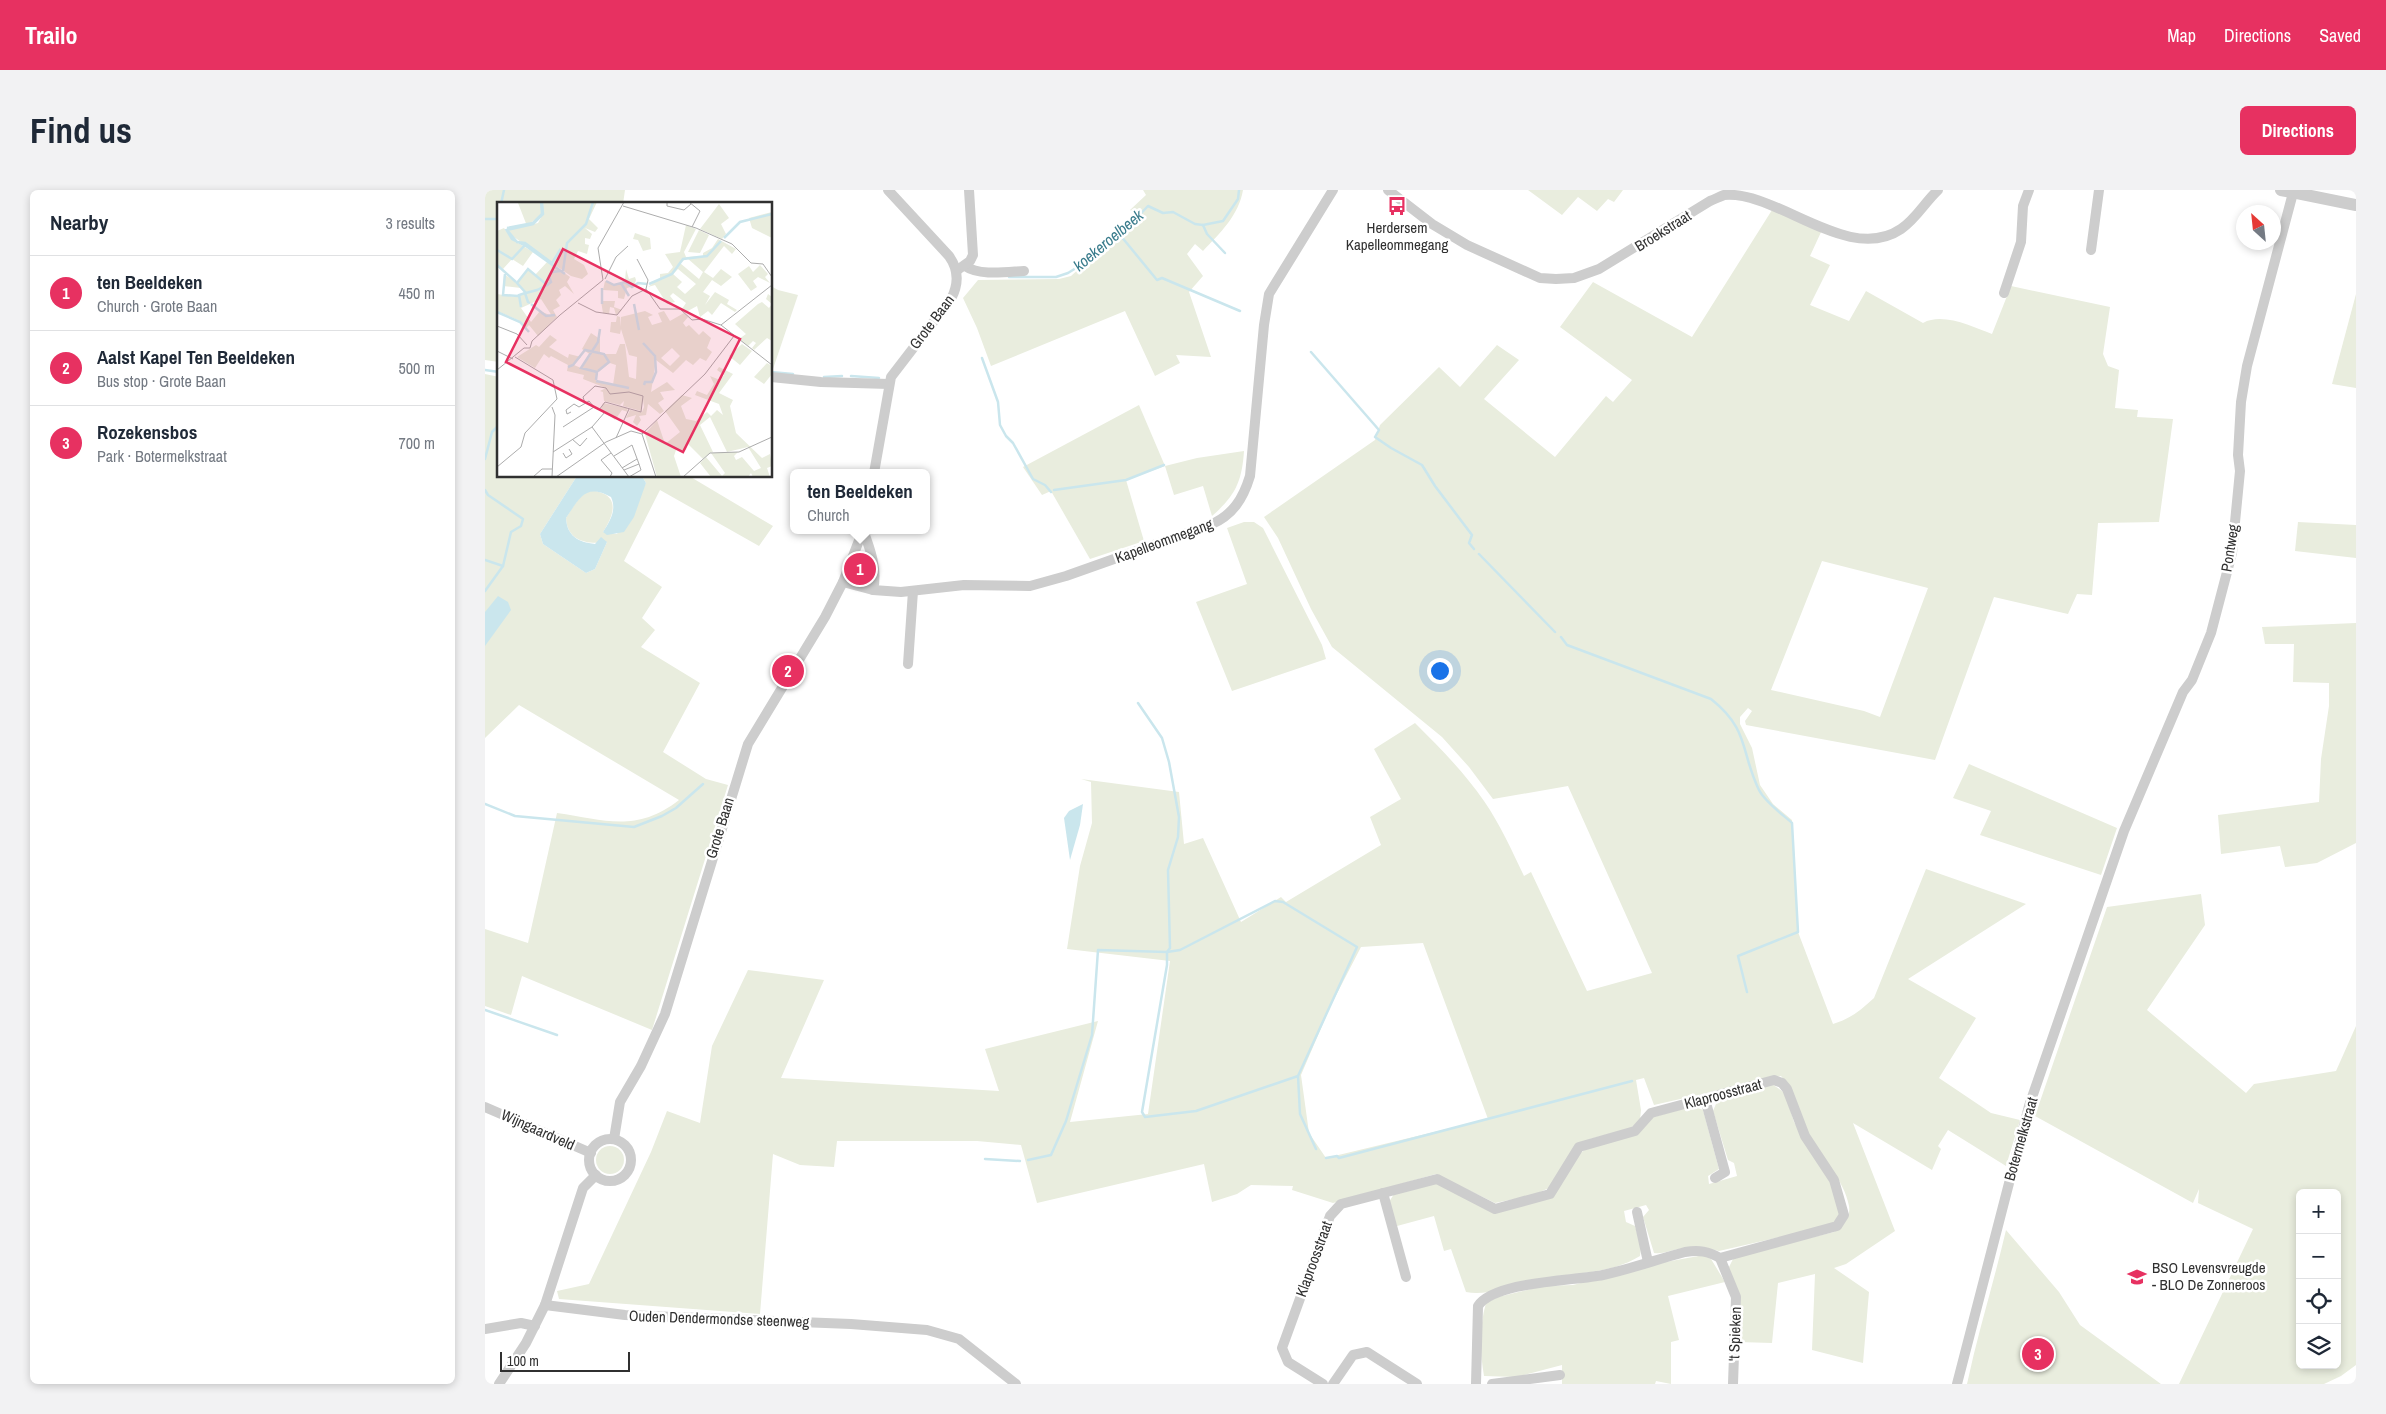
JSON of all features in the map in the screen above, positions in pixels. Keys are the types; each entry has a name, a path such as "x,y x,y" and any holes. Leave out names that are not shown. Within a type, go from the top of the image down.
{"street":[{"path":"888,190 961,268 970,270 1024,271"},
{"name":"Grote Baan","path":"875,469 889,384 895,371 951,299 961,268 973,254 969,190"},
{"name":"Kapelleommegang","path":"843,582 873,590 913,591 964,585 1030,586 1041,584 1210,525 1229,514 1242,499 1250,476 1263,325 1269,294 1333,190"},
{"name":"Broekstraat","path":"1388,190 1437,227 1467,246 1540,278 1556,279 1575,278 1599,269 1710,201 1725,195 1752,196 1849,235 1868,239 1884,237 1901,229 1938,190"},
{"path":"2003,294 2021,242 2023,206 2029,190"},
{"path":"2091,250 2099,190"},
{"path":"2287,192 2356,205"},
{"name":"Pontweg","path":"2101,898 2124,831 2152,763 2183,692 2192,680 2211,633 2222,593 2232,553 2240,472 2238,455 2241,402 2247,366 2287,192"},
{"path":"773,376 821,382 889,384"},
{"name":"Grote Baan","path":"614,1139 620,1102 641,1066 665,1014 748,744 825,617 843,582 861,534"},
{"name":"Grote Baan","path":"865,534 869,545 876,581 873,590"},
{"path":"907,664 913,591"},
{"name":"Botermelkstraat","path":"1957,1384 2027,1112 2101,898"},
{"name":"Klaproosstraat","path":"1323,1384 1288,1362 1282,1348 1330,1216 1341,1204 1437,1178 1495,1209 1550,1194 1579,1147 1635,1131 1651,1113 1774,1080 1782,1083 1787,1089 1805,1136 1834,1180 1845,1215 1841,1222 1832,1229 1720,1258"},
{"path":"1705,1099 1725,1172 1715,1178"},
{"name":"Wijngaardveld","path":"485,1107 591,1153"},
{"path":"614,1139 629,1149 631,1163 629,1169 620,1179 606,1181 596,1176 591,1168 591,1153 598,1143 614,1139"},
{"path":"499,1384 535,1326 545,1305 583,1188 596,1176"},
{"path":"1383,1193 1406,1278"},
{"path":"1637,1212 1648,1262"},
{"path":"1476,1384 1478,1306 1488,1296 1544,1281 1579,1280 1699,1250 1710,1252 1720,1258"},
{"name":"'t Spieken","path":"1720,1258 1736,1297 1733,1384"},
{"name":"Ouden Dendermondse steenweg","path":"545,1305 625,1315 851,1324 927,1330 959,1339 1016,1384"},
{"path":"485,1329 521,1323 535,1326"},
{"path":"1333,1384 1353,1355 1367,1352 1417,1384"},
{"path":"1492,1384 1529,1382 1560,1375"}],"shaded area":[{"path":"485,190 625,190 623,202 497,202 497,362 485,360"},
{"path":"1143,190 1243,190 1233,216 1222,230 1203,251 1195,244 1187,254 1203,276 1189,292 1211,357 1176,355 1180,363 1155,376 1125,311 991,366 977,328 963,298 978,280 1059,279 1071,276 1138,215 1130,210 1146,195"},
{"path":"1528,190 1623,190 1614,202 1608,199 1597,211 1578,197 1562,215"},
{"path":"1772,210 1822,230 1810,256 1830,265 1810,305 1849,321 1866,291 1923,323 1931,320 1949,320 1992,334 2011,286 2110,307 2103,354 2108,366 2119,370 2115,408 2138,410 2137,417 2173,419 2159,522 2098,523 2092,595 2077,594 2068,614 1994,597 1935,760 1746,725 1745,721 1752,711 1748,708 1740,717 1740,724 1752,748 1760,785 1773,804 1792,820 1798,932 1833,1024 1855,1014 1874,998 1926,869 2026,904 1908,979 1976,1018 1939,1078 1991,1113 2020,1120 2006,1166 1948,1130 1938,1146 1941,1149 1932,1170 1853,1123 1895,1231 1846,1264 1834,1268 1869,1292 1863,1363 1812,1350 1815,1274 1778,1283 1772,1343 1739,1342 1728,1269 1734,1257 1834,1232 1848,1218 1849,1214 1846,1196 1838,1178 1814,1144 1805,1127 1795,1098 1781,1076 1654,1105 1644,1078 1636,1080 1641,1110 1640,1120 1631,1128 1590,1139 1549,1188 1533,1195 1495,1203 1436,1174 1333,1203 1292,1190 1293,1186 1251,1185 1237,1194 1212,1202 1204,1164 1037,1203 1021,1145 977,1141 837,1141 834,1167 800,1165 773,1154 760,1314 559,1299 557,1291 589,1284 651,1152 667,1111 700,1123 712,1046 748,970 824,980 781,1078 999,1091 985,1049 1098,1021 1070,1122 1148,1114 1170,961 1067,949 1080,866 1092,823 1091,782 1081,779 1179,792 1184,844 1203,838 1241,922 1281,897 1286,902 1381,845 1370,817 1401,799 1374,749 1415,723 1460,770 1484,801 1501,828 1524,876 1531,872 1587,991 1652,973 1568,786 1493,799 1469,767 1442,737 1332,647 1311,609 1278,538 1264,517 1375,440 1380,425 1439,367 1460,387 1497,345 1519,360 1484,399 1555,457 1606,396 1613,402 1632,380 1560,327 1593,282 1692,337","holes":["1822,561 1928,588 1880,717 1864,711 1771,690","1423,943 1488,1119 1326,1158 1309,1133 1301,1075 1331,1005 1361,947"]},
{"path":"773,287 798,295 773,369"},
{"path":"2356,294 2356,388 2332,384"},
{"path":"485,374 497,377 497,478 576,478 540,534 543,544 586,573 595,569 607,542 592,543 579,540 570,532 566,518 582,495 588,491 597,491 606,495 612,504 613,509 603,532 617,534 646,483 643,478 692,478 773,526 759,546 660,490 624,561 662,587 642,618 655,630 641,647 700,683 663,752 706,779 728,785 652,1030 522,976 511,1015 485,1006 485,929 528,943 557,813 620,822 649,817 679,800 519,705 485,738"},
{"path":"1139,405 1165,466 1126,480 1144,541 1090,559 1051,491 1042,495 1023,467"},
{"path":"1244,451 1236,488 1220,509 1212,516 1203,486 1174,495 1165,466 1197,458"},
{"path":"1244,522 1254,522 1263,528 1322,645 1326,659 1232,691 1196,602 1247,584 1227,528"},
{"path":"2298,522 2356,525 2356,558 2295,551"},
{"path":"2356,623 2356,843 2317,863 2285,867 2280,846 2221,854 2218,815 2319,802 2321,759 2329,706 2329,683 2293,682 2294,644 2265,644 2262,627"},
{"path":"1969,764 2117,828 2101,875 1980,835 1991,811 1953,798"},
{"path":"2201,894 2205,925 2147,1010 2246,1093 2254,1084 2336,1071 2356,1026 2356,1365 2341,1376 2324,1384 2179,1384 2253,1229 2198,1203 2199,1189 2193,1203 2035,1116 2107,907"},
{"path":"1772,1084 1785,1093 1794,1122 1832,1183 1840,1213 1835,1223 1719,1251 1693,1247 1654,1253 1643,1217 1649,1210 1646,1205 1624,1211 1626,1222 1635,1226 1641,1247 1640,1256 1616,1267 1604,1270 1540,1279 1484,1293 1466,1292 1451,1249 1444,1251 1434,1216 1397,1226 1389,1202 1394,1194 1434,1182 1484,1208 1548,1198 1579,1154 1589,1147 1635,1134 1650,1118 1693,1106 1703,1110 1719,1169 1708,1176 1709,1184 1737,1176 1734,1163 1728,1160 1713,1111 1718,1099"},
{"path":"610,1146 620,1150 624,1160 620,1170 610,1174 600,1170 596,1160 600,1150"},
{"path":"2006,1230 2059,1292 2080,1325 2161,1384 1967,1384"},
{"path":"1704,1255 1711,1259 1725,1282 1668,1296 1679,1340 1671,1342 1671,1384 1656,1381 1655,1384 1562,1384 1562,1365 1516,1377 1484,1376 1481,1340 1482,1321 1486,1303 1498,1297 1543,1286 1573,1285 1660,1263"}],"water":[{"path":"576,478 643,478 646,483 634,517 624,532 607,535 603,532 613,511 613,502 611,497 602,493 589,492 584,495 575,504 566,518 571,534 579,540 595,544 601,537 607,542 595,569 586,573 543,544 540,534"},
{"path":"498,596 508,602 511,610 485,646 485,612"},
{"path":"1083,804 1080,825 1070,860 1064,818 1069,811"}],"waterway":[{"path":"501,202 504,190"},
{"name":"koekeroelbeek","path":"1009,277 1056,277 1068,273 1084,263 1114,231 1130,225 1148,206 1163,213 1173,212 1195,224 1203,225 1223,221 1238,199 1239,190"},
{"path":"485,219 497,219"},
{"path":"1203,225 1207,234 1225,253"},
{"path":"1116,230 1157,280 1162,278 1240,311"},
{"path":"1311,352 1379,430 1375,437 1422,465 1435,486 1472,535 1469,543 1474,549"},
{"path":"982,358 998,402 1000,425 1006,436 1013,443 1033,479 1045,485 1051,492"},
{"path":"485,370 497,372"},
{"path":"773,372 793,374"},
{"path":"824,377 842,376"},
{"path":"851,376 879,378"},
{"path":"485,459 492,432 497,427"},
{"path":"1054,490 1126,480 1164,465"},
{"path":"485,490 488,495 523,519 521,526 511,532 503,566"},
{"path":"1479,554 1555,632"},
{"path":"485,560 503,566 485,591"},
{"path":"1561,637 1567,645 1711,699 1723,710 1738,731 1759,790 1769,803 1792,823 1798,932 1738,956 1747,992"},
{"path":"1138,703 1162,738 1169,762 1179,817 1178,837 1168,870 1170,948 1167,952 1167,965 1142,1112 1145,1117 1196,1111 1298,1076 1300,1114 1316,1149"},
{"path":"485,804 515,816 634,827 662,816 676,808 703,784"},
{"path":"1028,1160 1051,1155 1066,1121 1092,1035 1098,950 1167,952 1180,950 1275,901 1283,902 1357,947 1298,1076"},
{"path":"485,1010 557,1035"},
{"path":"1326,1158 1337,1156 1339,1158 1632,1081"},
{"path":"985,1159 1020,1161"}],"place":[{"name":"Herdersem Kapelleommegang","path":"1397,206"},
{"name":"ten Beeldeken","path":"860,569"},
{"name":"Aalst Kapel Ten Beeldeken","path":"788,671"},
{"name":"BSO Levensvreugde - BLO De Zonneroos","path":"2137,1277"},
{"name":"Rozekensbos","path":"2038,1354"}]}
